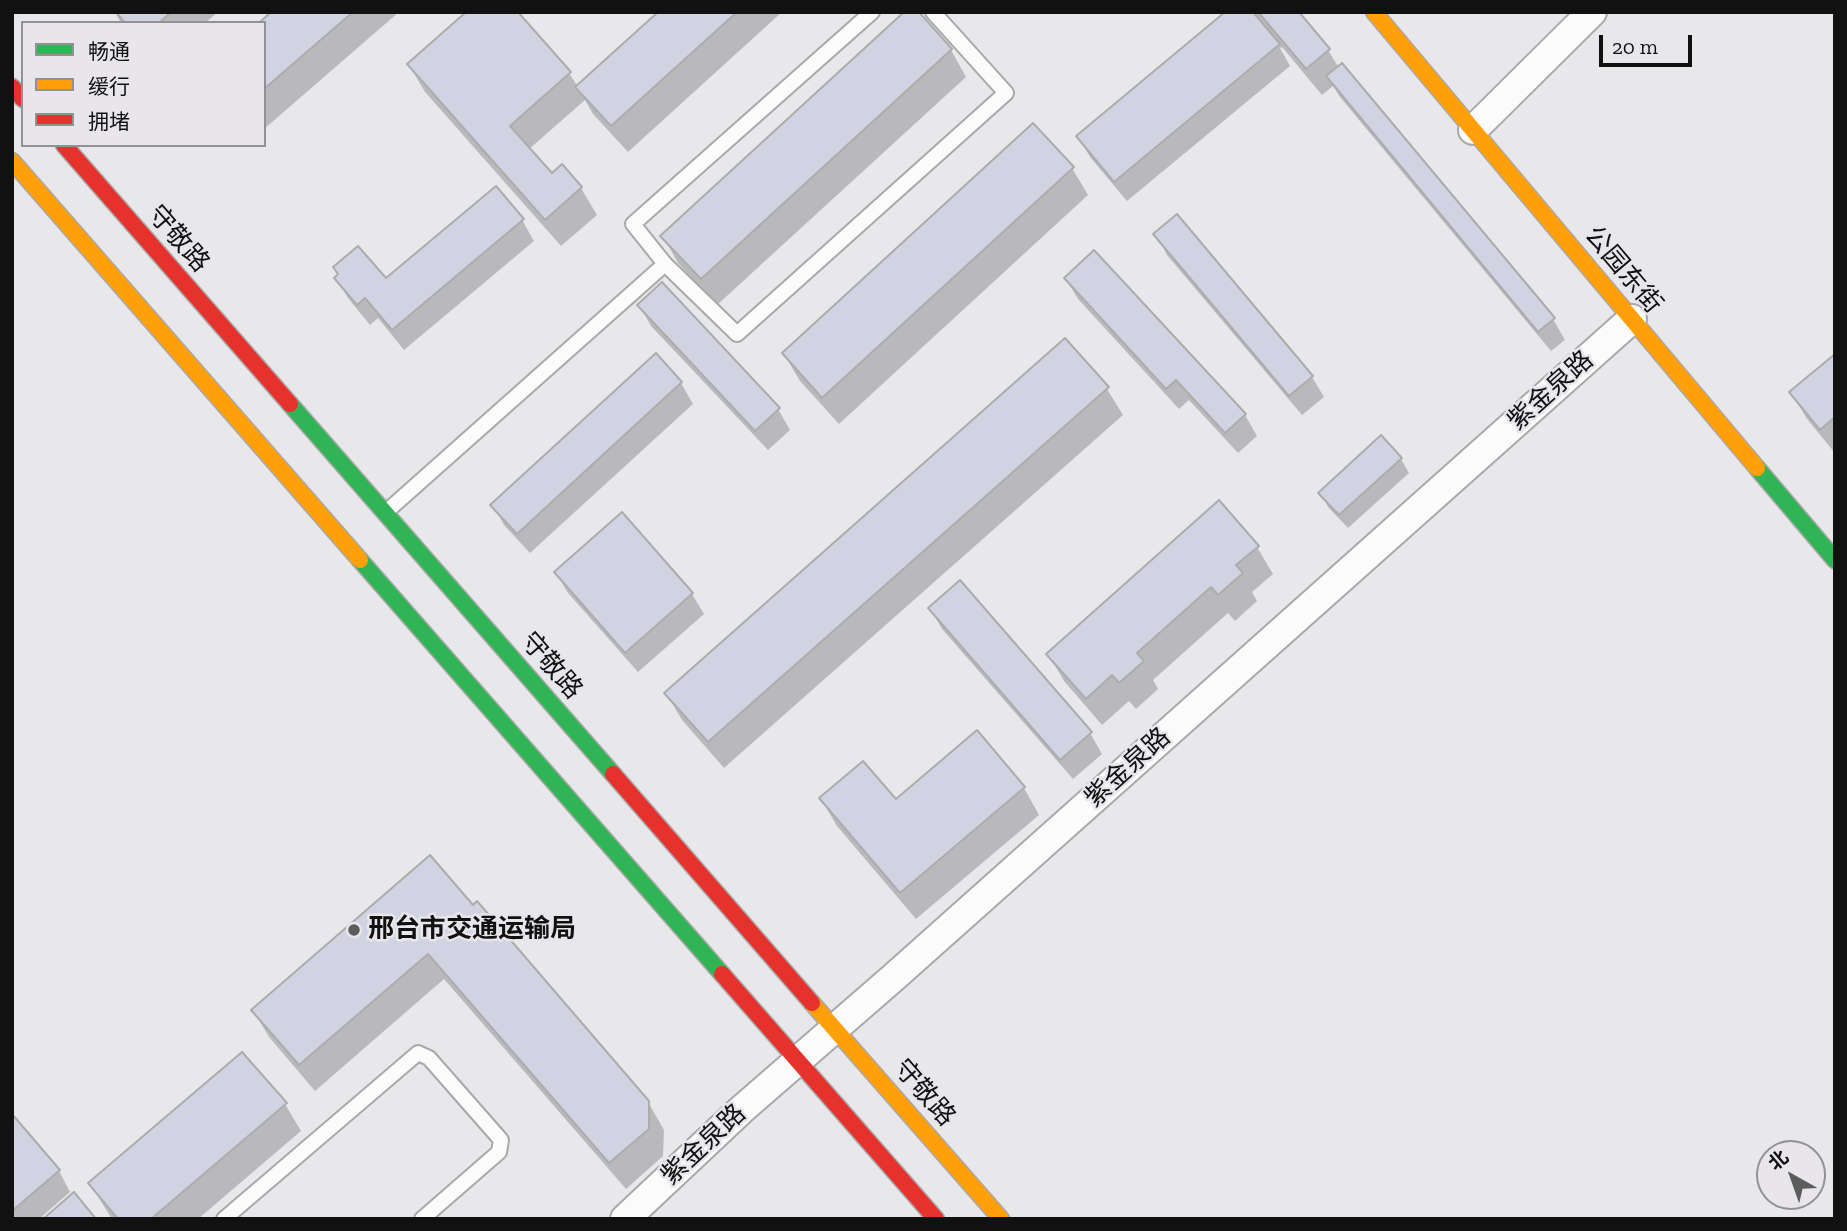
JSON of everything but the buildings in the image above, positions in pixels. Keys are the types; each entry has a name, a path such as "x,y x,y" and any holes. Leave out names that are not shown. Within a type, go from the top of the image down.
{"main road":[{"name":"公园东街","path":"1374,12 1835,560"},
{"name":"守敬路","path":"66,147 1001,1219"},
{"path":"12,161 936,1219"}],"street":[{"path":"1473,130 1592,12"},
{"name":"紫金泉路","path":"625,1219 741,1110 1632,319"}],"lane":[{"path":"872,12 633,224 665,264 737,334 1006,93 933,12"},
{"path":"385,513 665,264"},
{"path":"224,1219 418,1053 429,1058 502,1140 499,1152 422,1219"}],"traffic: fast":[{"path":"290,404 613,774"},
{"path":"1757,468 1835,560"},
{"path":"360,560 722,974"}],"traffic: slow":[{"path":"1374,12 1757,468"},
{"path":"12,161 360,560"},
{"path":"812,1003 1001,1219"}],"traffic: jam":[{"path":"12,87 21,97"},
{"path":"66,147 290,404"},
{"path":"613,774 812,1003"},
{"path":"722,974 936,1219"}],"place":[{"name":"邢台市交通运输局","path":"354,930"}]}
